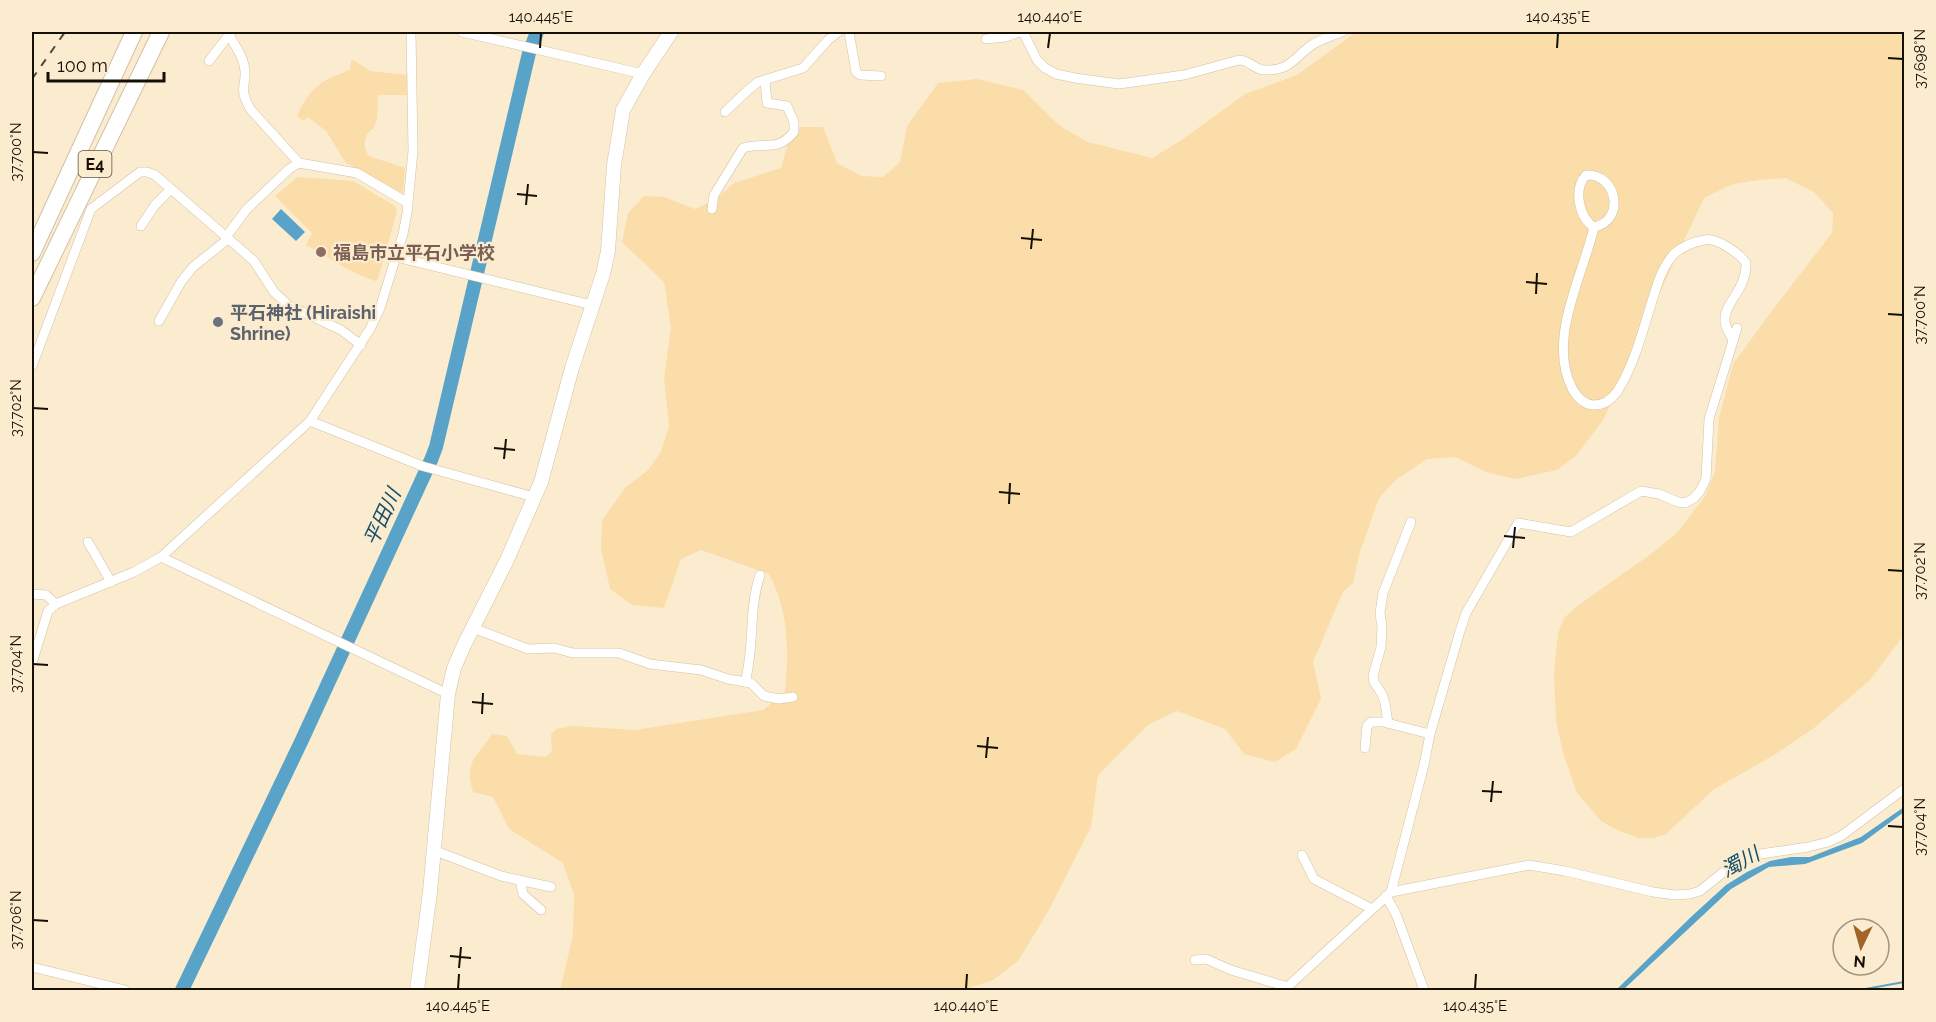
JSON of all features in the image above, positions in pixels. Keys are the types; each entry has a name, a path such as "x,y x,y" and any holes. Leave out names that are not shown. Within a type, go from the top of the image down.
{"highway":[{"name":"E4","path":"32,253 134,32"},
{"name":"E4","path":"32,298 161,32"}],"street":[{"path":"32,663 48,610 56,604 111,582 161,557 310,421 361,345 380,308 403,234 408,203 413,151 411,32"},
{"path":"462,32 643,74"},
{"path":"417,990 430,892 448,694 454,668 506,562 540,482 608,252 614,165 623,110 643,74 671,32"},
{"path":"725,112 758,82 803,68 828,39 838,32"},
{"path":"849,32 856,72 860,75 881,76"},
{"path":"986,39 1006,37 1022,32 1037,60 1051,73 1119,84 1184,75 1239,60 1247,61 1262,70 1284,68 1291,65 1312,45 1342,32"},
{"path":"209,61 230,33 244,65 242,91 246,103 298,164"},
{"path":"712,209 714,195 743,148 751,145 773,146 785,142 794,132 794,122 787,106 767,103 765,80"},
{"path":"159,321 193,267 227,238 246,210 289,169 298,164 357,173 408,203"},
{"path":"32,366 91,208 140,172 155,175 254,261 274,292 288,305 341,330 361,345"},
{"path":"1586,175 1602,178 1612,192 1611,219 1605,224 1594,227 1584,218 1581,210 1579,193 1586,175"},
{"path":"141,226 155,205 171,189"},
{"path":"1594,227 1582,271 1573,291 1564,339 1569,381 1577,396 1591,405 1607,402 1616,393 1638,344 1660,275 1673,255 1688,245 1711,239 1725,245 1745,260 1746,275 1742,286 1729,305 1725,322 1733,340"},
{"path":"396,257 592,305"},
{"path":"1195,960 1206,959 1231,970 1286,988 1388,894 1424,765 1430,734 1466,613 1518,523 1571,532 1641,491 1659,494 1678,502 1694,498 1701,491 1706,479 1709,419 1737,327"},
{"path":"310,421 422,466 534,497"},
{"path":"1388,723 1382,694 1373,676 1381,647 1383,627 1380,613 1383,593 1411,522"},
{"path":"88,542 111,582"},
{"path":"161,557 448,694"},
{"path":"745,682 749,668 754,595 760,574"},
{"path":"32,594 46,595 56,604"},
{"path":"473,628 528,649 554,648 573,653 619,653 650,664 701,670 751,683 764,696 779,699 793,697"},
{"path":"1365,747 1368,724 1374,722 1388,723 1430,734"},
{"path":"1388,894 1529,865 1653,892 1675,895 1690,894 1701,891 1726,870 1754,855 1808,847 1841,836 1905,789"},
{"path":"433,850 501,876 551,887"},
{"path":"1302,855 1314,879 1372,909"},
{"path":"520,880 523,894 541,910"},
{"path":"1388,894 1424,990"},
{"path":"32,967 125,990"}],"shaded area":[{"path":"1356,32 1904,32 1904,635 1870,680 1814,728 1774,755 1713,790 1666,834 1653,838 1639,838 1601,821 1577,793 1563,753 1556,720 1554,674 1558,633 1564,618 1678,532 1705,496 1715,472 1719,418 1733,364 1832,233 1833,213 1814,192 1785,178 1733,184 1704,198 1603,420 1576,456 1557,470 1515,479 1486,472 1455,457 1427,459 1397,479 1379,498 1359,555 1353,583 1343,592 1313,662 1321,699 1296,749 1275,762 1244,754 1225,729 1177,711 1148,725 1098,775 1091,827 1049,910 1018,961 993,980 963,990 560,990 573,935 574,895 563,863 509,829 493,797 473,792 471,766 492,734 507,736 517,754 546,757 552,751 551,734 556,729 573,726 635,730 763,710 785,692 787,647 784,617 776,588 769,574 701,550 681,559 664,608 632,605 610,589 601,548 602,520 625,488 648,470 661,452 669,426 664,378 671,328 664,282 622,242 628,213 644,196 664,197 695,209 716,199 734,183 781,168 793,127 823,127 837,163 862,176 883,177 900,162 907,126 938,83 977,79 1023,90 1060,126 1088,142 1152,158 1180,141 1245,94 1297,75"},
{"path":"351,60 370,71 408,75 408,95 378,95 376,122 366,136 365,142 369,156 405,168 403,194 346,163 326,131 308,117 304,121 297,116 312,91 324,81 350,70"},
{"path":"298,177 353,181 395,206 397,211 378,279 375,281 357,274 306,245 312,233 275,196"}],"water":[{"path":"281,209 305,232 296,241 272,219"},
{"name":"濁川","path":"1904,807 1904,812 1862,843 1805,864 1769,867 1731,889 1623,990 1616,990 1726,885 1770,861 1791,857 1810,857 1861,837"}],"waterway":[{"name":"平田川","path":"182,990 301,742 436,447 529,53 537,32"},
{"path":"1860,990 1904,982"}],"railway":[{"path":"32,79 65,32"}],"place":[{"name":"福島市立平石小学校","path":"321,252"},
{"name":"平石神社 (Hiraishi Shrine)","path":"218,322"}]}
